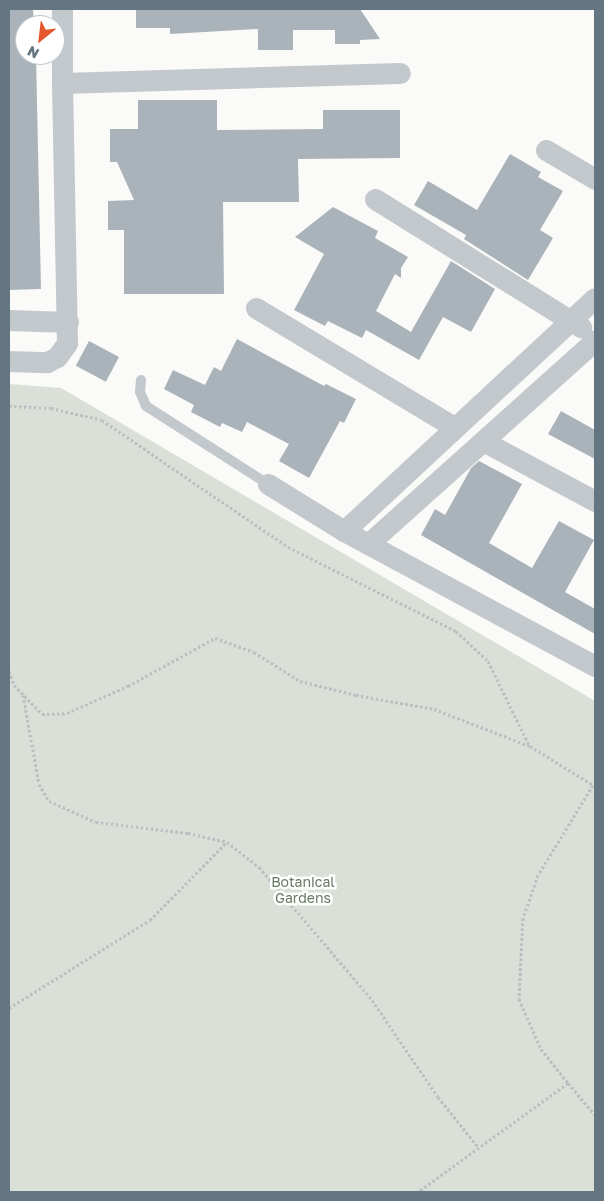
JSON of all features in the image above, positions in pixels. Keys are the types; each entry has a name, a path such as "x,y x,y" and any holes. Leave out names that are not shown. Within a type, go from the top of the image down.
{"street":[{"path":"9,361 47,362 57,357 67,343 62,9"},
{"path":"62,83 400,73"},
{"path":"546,150 595,179"},
{"path":"375,199 595,335"},
{"path":"344,531 595,298"},
{"path":"256,308 454,427"},
{"path":"9,320 68,322"},
{"path":"368,544 595,340"},
{"path":"483,441 595,500"},
{"path":"268,484 344,531 595,666"}],"lane":[{"path":"141,380 140,392 146,406 268,484"}],"path":[{"path":"9,406 51,408 102,420 288,547 456,631 488,661 530,746"},
{"path":"9,671 14,685 42,714 67,713 128,686 215,638 254,652 300,681 356,695 434,709 530,746 594,785 538,875 523,918 519,999 541,1048 595,1115"},
{"path":"22,694 39,784 48,801 96,822 188,833 227,842 259,867 372,1000 438,1097 479,1148"},
{"path":"9,1008 150,920 227,842"},
{"path":"418,1192 568,1083"}],"green space":[{"name":"Botanical Gardens","path":"9,384 61,388 595,701 595,1192 9,1192"}],"building":[{"path":"9,9 33,9 33,15 15,15 15,65 36,65 41,289 9,290"},
{"path":"136,9 360,9 380,39 360,40 360,44 335,44 335,30 293,30 293,50 258,50 258,29 170,34 170,28 136,28"},
{"path":"138,100 217,100 217,130 323,129 323,110 400,110 400,158 298,159 299,202 223,202 224,294 124,294 124,230 108,230 108,201 134,200 117,162 110,162 110,129 138,129"},
{"path":"510,154 541,172 538,177 563,191 540,230 553,238 528,280 464,239 466,235 414,205 428,181 477,210"},
{"path":"333,207 378,231 375,238 408,257 401,268 401,278 395,274 376,311 411,332 451,261 495,289 471,332 443,317 419,360 366,330 362,338 328,321 325,326 294,310 324,254 295,237"},
{"path":"237,339 324,386 326,384 356,399 344,423 340,421 309,478 279,461 289,444 247,422 242,432 222,423 220,427 191,412 194,405 164,389 173,370 205,385 214,367 221,371"},
{"path":"89,341 119,357 106,382 76,366"},
{"path":"561,411 595,430 595,459 548,434"},
{"path":"479,461 522,484 489,543 532,568 559,521 594,540 565,592 595,609 595,634 421,535 435,509 445,515 471,468"}]}
